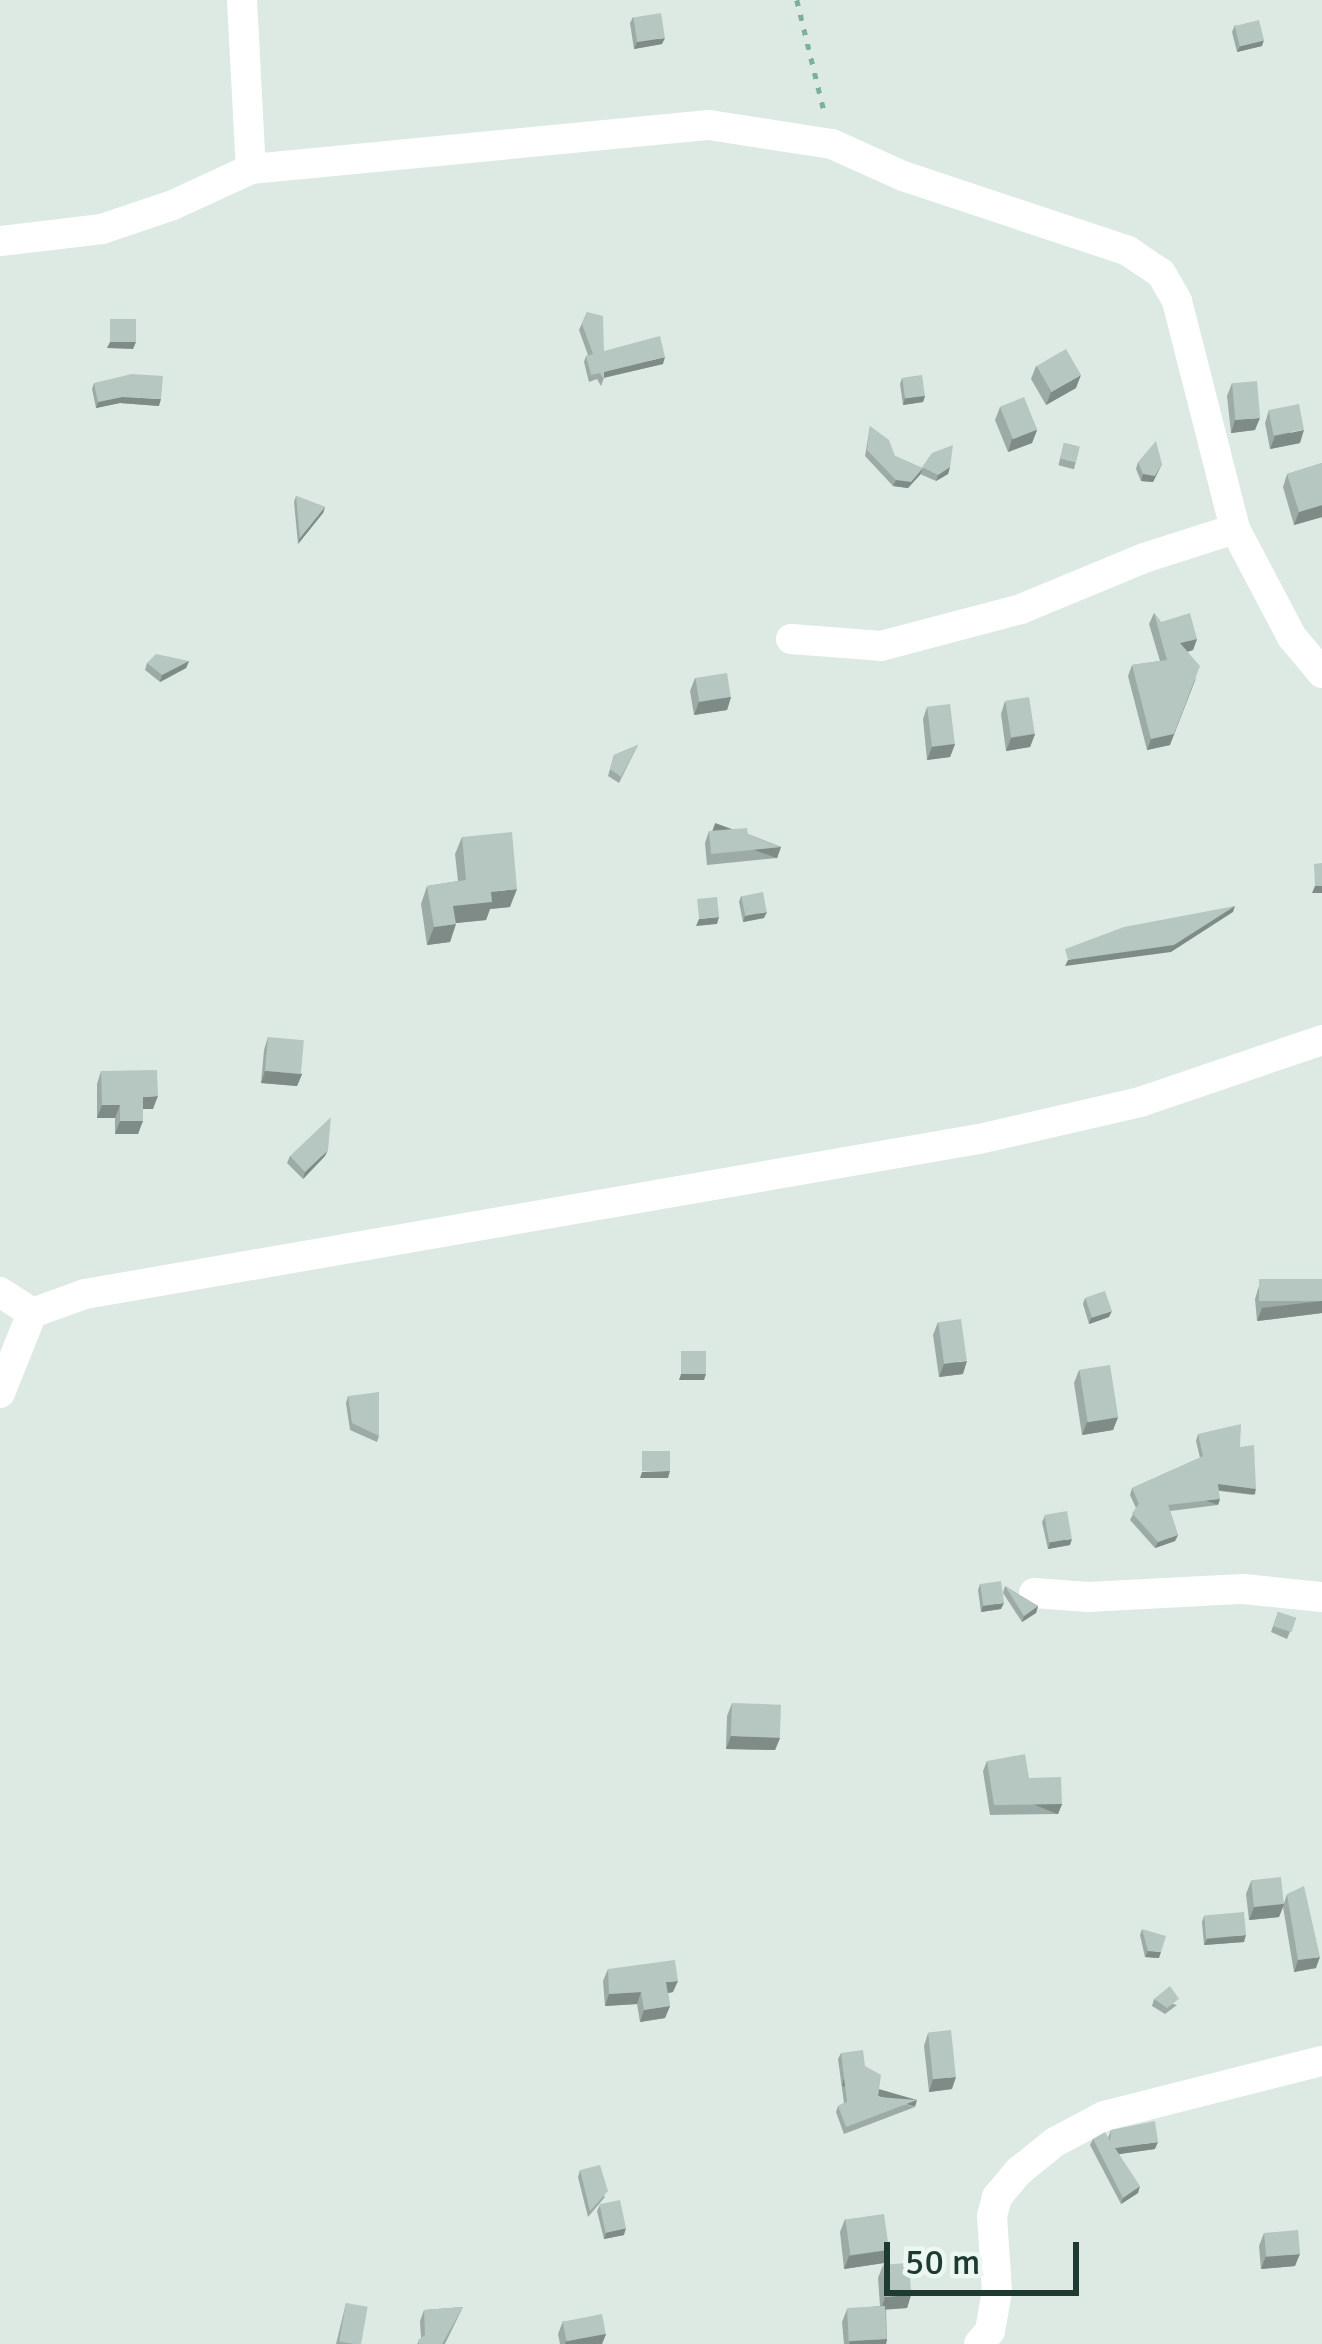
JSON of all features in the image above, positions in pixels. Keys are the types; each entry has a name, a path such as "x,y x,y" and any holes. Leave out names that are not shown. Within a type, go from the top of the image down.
{"street":[{"path":"242,0 251,169"},
{"path":"0,241 102,230 173,206 251,169 709,125 832,144 903,176 1128,251 1161,274 1177,301 1235,529 1292,637 1322,673"},
{"path":"791,640 880,646 1021,609 1144,558 1235,529"},
{"path":"0,1393 32,1312 85,1294 979,1139 1140,1102 1322,1040"},
{"path":"0,1292 32,1312"},
{"path":"1034,1593 1088,1597 1243,1589 1322,1597"},
{"path":"979,2344 990,2331 997,2290 992,2216 997,2197 1019,2171 1055,2142 1104,2116 1322,2061"}],"path":[{"path":"797,0 832,144"}],"building":[{"path":"661,13 665,38 637,42 633,17"},
{"path":"1259,20 1264,40 1240,46 1235,26"},
{"path":"587,312 603,316 604,351 660,336 665,357 604,372 604,380 600,373 591,375 586,356 593,354 582,324"},
{"path":"110,319 136,319 136,342 110,342"},
{"path":"1066,349 1081,375 1052,392 1037,366"},
{"path":"132,374 163,376 161,399 122,397 98,402 94,383"},
{"path":"922,375 925,396 905,399 902,378"},
{"path":"1257,381 1260,418 1235,420 1232,383"},
{"path":"1024,397 1037,429 1013,439 1000,407"},
{"path":"1299,404 1304,430 1274,435 1269,410"},
{"path":"870,426 889,440 895,456 923,468 911,482 896,480 867,450"},
{"path":"1156,441 1162,464 1155,476 1143,474 1138,462"},
{"path":"1064,443 1080,447 1076,462 1060,459"},
{"path":"953,445 950,467 938,475 922,467 932,453"},
{"path":"1322,463 1322,505 1299,512 1287,474"},
{"path":"296,496 325,507 300,538"},
{"path":"1154,613 1161,622 1190,613 1197,639 1180,643 1200,666 1174,734 1151,739 1132,665 1167,660"},
{"path":"156,654 189,661 162,675 147,663"},
{"path":"727,673 731,697 699,702 695,678"},
{"path":"1029,697 1035,734 1011,737 1005,701"},
{"path":"950,704 955,744 932,747 927,707"},
{"path":"638,745 621,777 610,769 614,755"},
{"path":"747,828 748,834 781,847 711,854 709,831"},
{"path":"512,832 517,889 491,892 492,902 453,906 456,924 434,927 427,886 466,880 462,837"},
{"path":"1322,863 1322,886 1315,886 1314,864"},
{"path":"763,892 767,912 745,916 741,896"},
{"path":"717,897 719,917 699,919 697,899"},
{"path":"1235,906 1174,945 1068,960 1065,949 1124,927"},
{"path":"268,1037 304,1040 301,1074 265,1071"},
{"path":"157,1070 158,1096 143,1097 143,1121 120,1121 120,1105 102,1105 101,1071"},
{"path":"331,1117 328,1150 305,1172 290,1156"},
{"path":"1259,1279 1322,1279 1322,1301 1259,1301"},
{"path":"1105,1291 1112,1311 1092,1318 1085,1298"},
{"path":"961,1319 967,1361 944,1364 938,1322"},
{"path":"681,1351 706,1351 706,1374 681,1374"},
{"path":"1110,1365 1118,1417 1088,1422 1079,1370"},
{"path":"379,1392 379,1436 352,1423 348,1396"},
{"path":"1241,1424 1240,1447 1254,1445 1256,1489 1218,1484 1220,1499 1168,1505 1178,1535 1158,1542 1132,1513 1139,1504 1132,1488 1203,1456 1198,1434"},
{"path":"642,1451 670,1451 670,1471 642,1471"},
{"path":"1067,1511 1072,1539 1049,1543 1044,1515"},
{"path":"1001,1581 1004,1603 983,1606 980,1584"},
{"path":"1005,1586 1038,1606 1024,1616"},
{"path":"1278,1612 1296,1618 1291,1632 1273,1626"},
{"path":"732,1703 781,1705 780,1738 731,1736"},
{"path":"1025,1754 1029,1778 1061,1777 1062,1804 994,1805 987,1761"},
{"path":"1281,1877 1284,1904 1254,1907 1251,1880"},
{"path":"1304,1886 1320,1957 1298,1960 1287,1894"},
{"path":"1244,1912 1246,1935 1206,1938 1204,1915"},
{"path":"1142,1929 1166,1936 1161,1952 1148,1951"},
{"path":"675,1960 678,1981 666,1982 670,2006 644,2010 641,1992 609,1994 608,1969"},
{"path":"1170,1986 1179,1999 1167,2008 1154,1999"},
{"path":"951,2030 956,2077 933,2079 928,2032"},
{"path":"863,2050 865,2066 881,2075 878,2097 917,2100 846,2127 838,2106 847,2102 841,2053"},
{"path":"1155,2121 1158,2142 1115,2148 1140,2186 1123,2198 1093,2139 1105,2132 1110,2141 1111,2130"},
{"path":"600,2165 608,2191 590,2211 580,2170"},
{"path":"620,2200 626,2228 605,2233 599,2204"},
{"path":"884,2214 889,2250 850,2255 845,2219"},
{"path":"1298,2230 1300,2254 1266,2257 1264,2233"},
{"path":"909,2263 911,2295 885,2297 883,2265"},
{"path":"346,2303 368,2307 361,2344 339,2341"},
{"path":"885,2306 887,2339 849,2341 847,2308"},
{"path":"463,2307 442,2344 419,2344 425,2335 424,2310"},
{"path":"602,2314 606,2334 567,2341 563,2322"}]}
